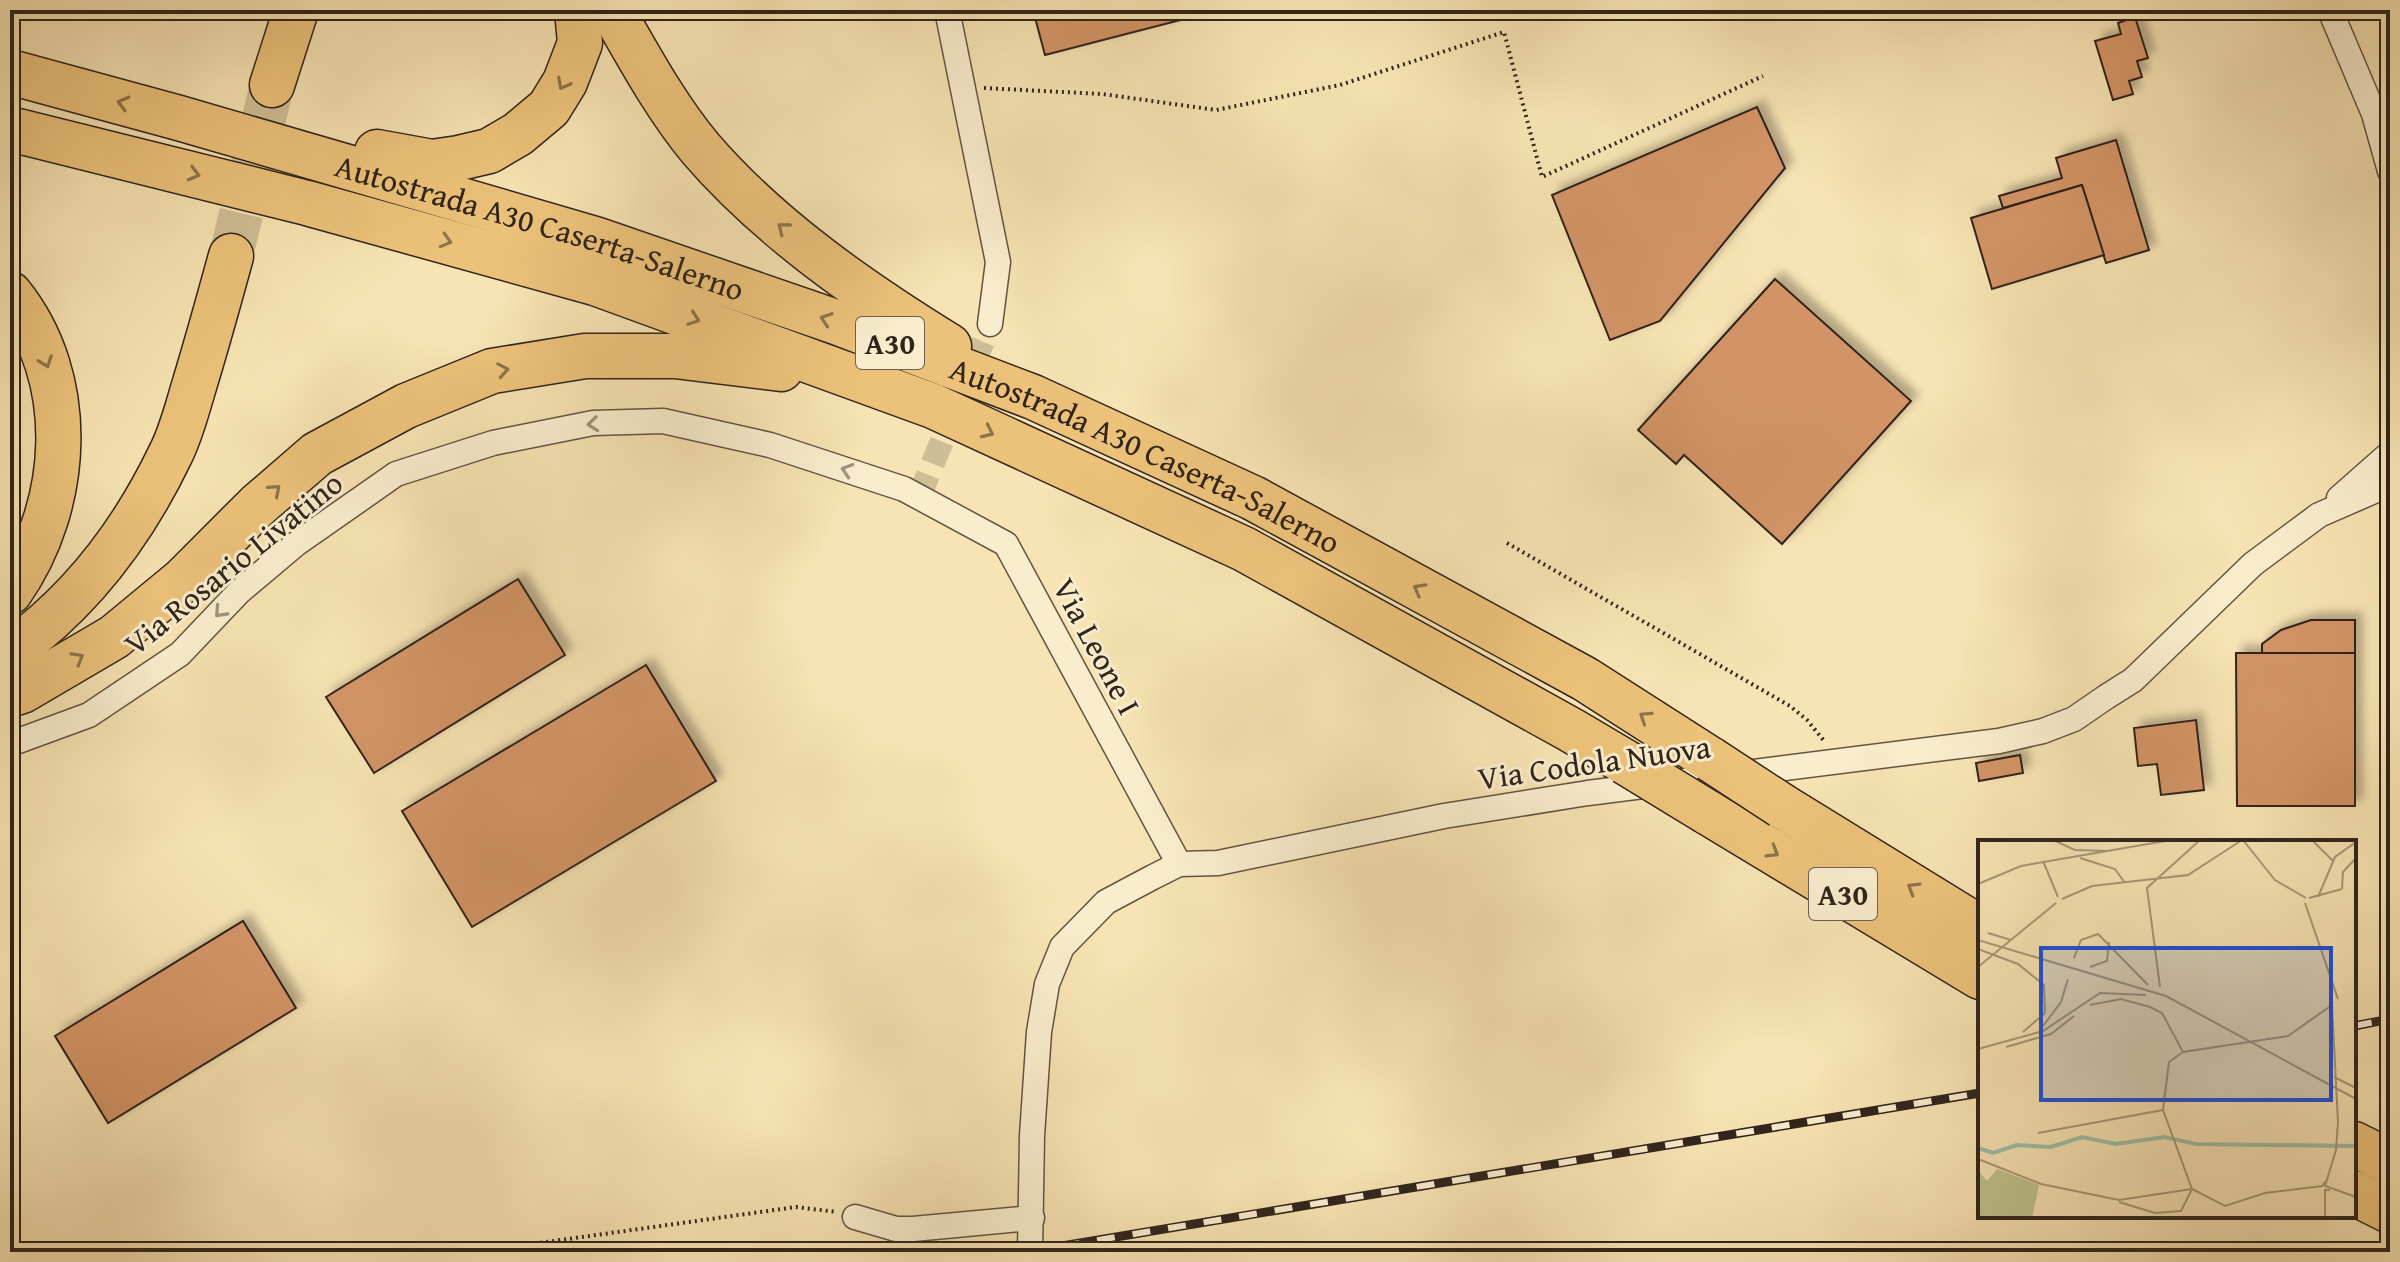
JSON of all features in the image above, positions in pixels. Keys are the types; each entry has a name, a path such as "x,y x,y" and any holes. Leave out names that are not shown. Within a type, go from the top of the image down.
{"highway":[{"path":"272,85 296,10"},
{"path":"179,118 432,162 489,151 518,134 549,108 565,82 580,43 577,10"},
{"path":"612,10 644,65 699,146 747,199 823,259 914,324 1033,397"},
{"name":"Autostrada A30 Caserta-Salerno","path":"10,72 595,239 836,322 1033,397 1253,498 1585,679 1978,927"},
{"name":"Autostrada A30 Caserta-Salerno","path":"10,129 307,203 595,283 933,406 1244,549 1625,762 1978,976"},
{"path":"10,652 49,623 92,578 119,541 171,453 196,381 231,256"},
{"path":"10,294 26,313 49,365 59,411 59,457 51,501 39,537 10,592"},
{"path":"10,695 114,637 183,580 258,505 317,454 406,406 492,371 585,356 675,356 788,370 933,406"},
{"path":"2356,1145 2390,1162"},
{"path":"2356,1194 2390,1211"}],"street":[{"path":"947,10 998,262 990,324"},
{"path":"2330,10 2374,114 2390,171"},
{"name":"Via Rosario Livatino","path":"10,744 89,715 180,654 239,592 296,544 396,474 493,443 593,423 663,421 770,445 904,489 919,497"},
{"path":"2319,515 2390,453"},
{"name":"Via Codola Nuova","path":"1030,1252 1032,1136 1039,1032 1047,984 1062,947 1106,902 1179,864 1218,863 1458,813 1588,793 1999,741 2043,731 2074,719 2133,680 2253,564 2319,515 2390,484"},
{"name":"Via Leone I","path":"919,497 1006,544 1179,864"},
{"path":"855,1217 896,1229 1032,1218"}],"path":[{"path":"962,88 1102,94 1216,110 1340,85 1504,32 1542,177 1763,76"},
{"path":"1507,543 1790,706 1823,738 1836,761"},
{"path":"475,1252 796,1207 824,1209 855,1217"}],"building":[{"path":"1033,10 1219,10 1045,55"},
{"path":"2135,17 2148,58 2137,61 2142,77 2129,81 2133,94 2113,100 2095,41 2121,34 2118,23"},
{"path":"1757,107 1785,168 1660,321 1610,340 1552,195"},
{"path":"2116,140 2149,250 2106,263 2082,185 2003,208 1999,196 2062,178 2056,158"},
{"path":"2082,185 2104,255 1992,289 1971,218"},
{"path":"1775,279 1911,401 1782,544 1684,455 1676,464 1638,430"},
{"path":"518,579 565,655 374,773 326,697"},
{"path":"2311,620 2355,620 2355,653 2262,653 2262,644 2281,630"},
{"path":"2236,653 2355,653 2355,806 2237,806"},
{"path":"646,665 716,781 472,927 402,811"},
{"path":"2196,720 2204,790 2161,795 2157,764 2138,766 2134,728"},
{"path":"2020,755 2023,773 1979,781 1976,763"},
{"path":"243,921 296,1008 108,1123 55,1036"}],"tunnel":[{"path":"231,256 272,85"},
{"path":"919,497 990,324"}],"railway":[{"path":"2356,1026 2390,1019"},
{"path":"1026,1252 1978,1093"}]}
